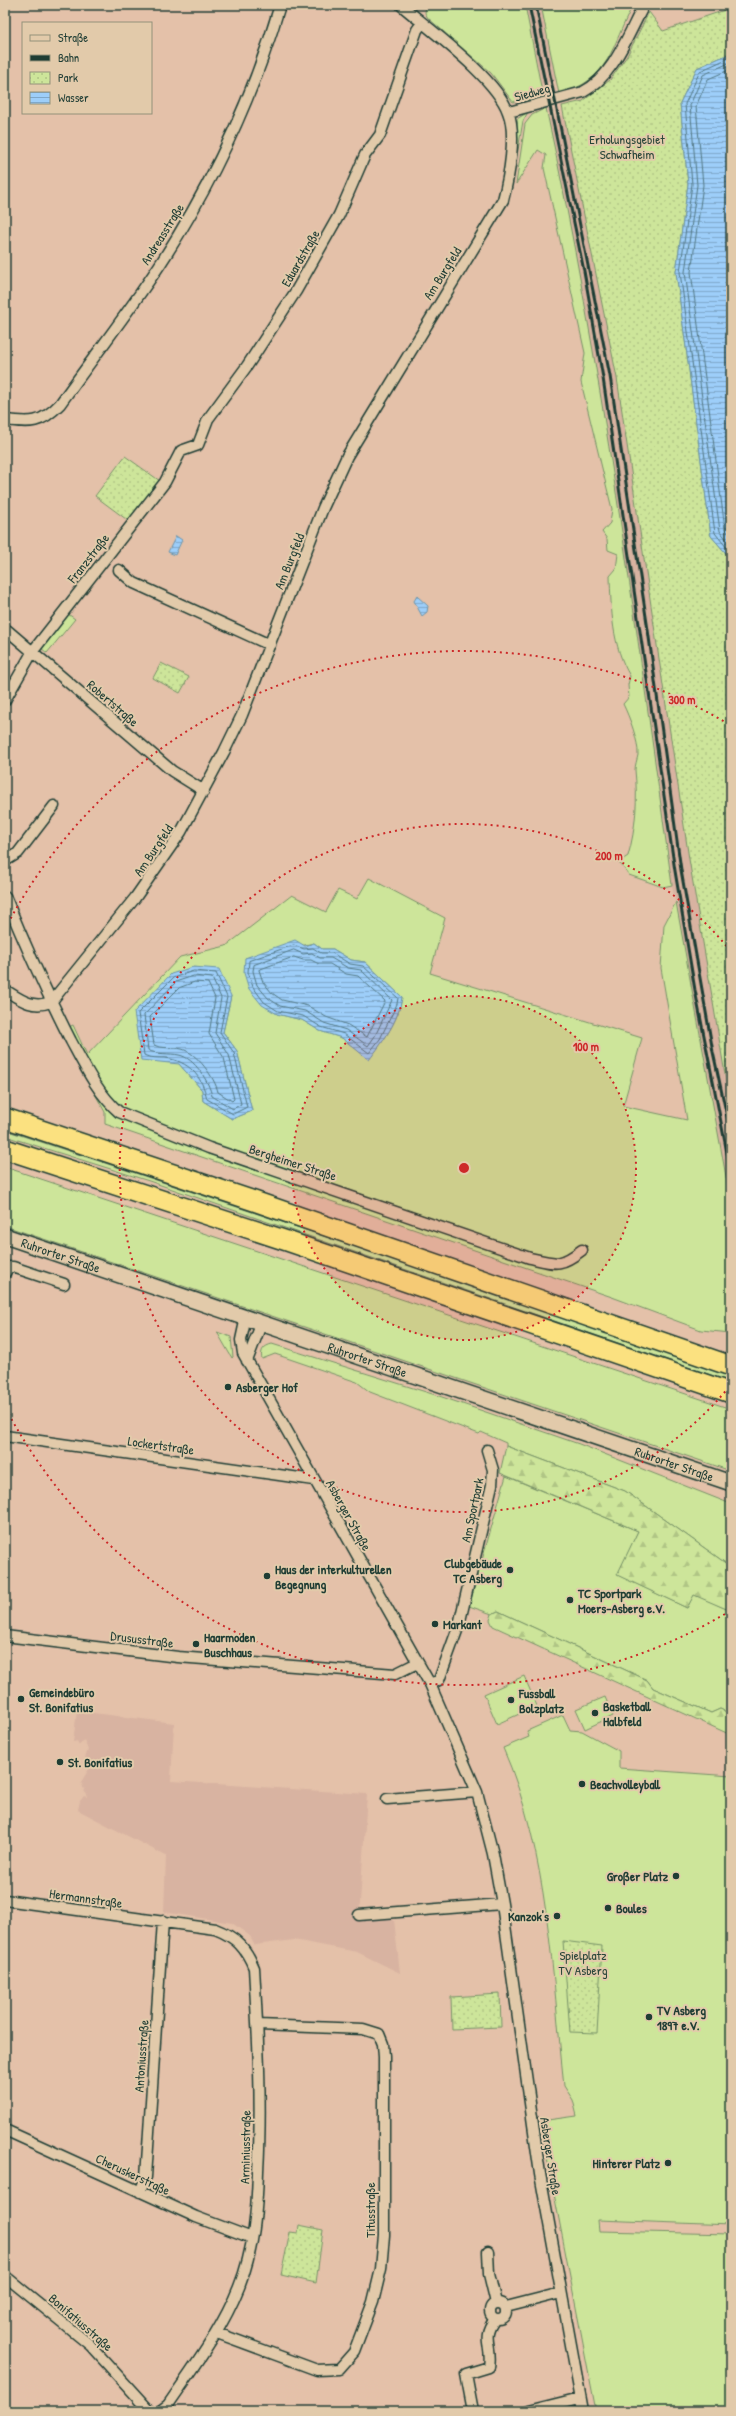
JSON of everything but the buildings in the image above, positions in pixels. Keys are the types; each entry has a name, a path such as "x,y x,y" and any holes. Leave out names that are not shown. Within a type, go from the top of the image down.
{"highway":[{"path":"5,1118 276,1208 731,1366"},
{"path":"5,1149 301,1246 731,1393"}],"main road":[{"name":"Ruhrorter Straße","path":"5,1236 262,1322 731,1483"}],"street":[{"name":"Andreasstraße","path":"5,420 31,423 48,417 64,398 159,266 190,216 216,167 264,57 280,5"},
{"name":"Siedweg","path":"400,5 488,81 509,112 583,92 591,87 611,65 644,5"},
{"name":"Eduardstraße","path":"165,482 181,451 198,444 208,419 247,366 296,292 339,216 365,155 380,135 417,30 422,23"},
{"name":"Am Burgfeld","path":"51,1002 160,865 204,792 242,715 323,508 347,456 503,200 508,182 511,147 509,112"},
{"name":"Franzstraße","path":"33,651 165,482"},
{"path":"119,570 134,583 270,645"},
{"name":"Robertstraße","path":"8,630 172,771 204,792"},
{"path":"5,700 33,651"},
{"path":"5,861 18,853 54,806"},
{"name":"Bergheimer Straße","path":"5,896 51,1002 83,1063 110,1104 132,1118 210,1148 530,1258 556,1264 570,1258 582,1250"},
{"path":"5,990 26,1003 40,1006 51,1002"},
{"path":"5,1274 8,1267 13,1267 64,1284"},
{"name":"Asberger Straße","path":"246,1317 241,1340 242,1351 430,1684 477,1792 493,1854 502,1904 540,2174 583,2411"},
{"path":"247,1361 262,1322"},
{"name":"Lockertstraße","path":"5,1436 314,1480"},
{"name":"Am Sportpark","path":"430,1684 440,1680 459,1625 492,1485 493,1470 487,1450"},
{"name":"Drususstraße","path":"5,1636 178,1657 396,1674 417,1663"},
{"path":"387,1799 477,1792"},
{"name":"Hermannstraße","path":"5,1900 164,1921"},
{"path":"359,1915 502,1904"},
{"name":"Arminiusstraße","path":"160,2411 168,2405 217,2333 240,2286 252,2238 257,2208 260,2138 258,2025 254,1968 248,1953 240,1942 215,1929 164,1921"},
{"name":"Antoniusstraße","path":"140,2192 146,2177 164,1921"},
{"name":"Titusstraße","path":"217,2333 317,2370 339,2369 354,2352 373,2302 381,2269 384,2236 384,2044 379,2034 363,2029 258,2025"},
{"name":"Cheruskerstraße","path":"5,2130 196,2217 252,2238"},
{"path":"488,2252 489,2274 496,2303"},
{"name":"Bonifatiusstraße","path":"5,2276 90,2345 150,2411"},
{"path":"496,2303 503,2304 506,2307 561,2293"},
{"path":"495,2319 490,2310 496,2303"},
{"path":"473,2411 466,2374 489,2367 491,2354 486,2335 487,2329 495,2319 504,2317 506,2307"},
{"path":"528,2411 580,2398"}],"shaded area":[{"path":"525,5 541,5 556,80 541,84"},
{"path":"564,116 617,378 689,859 731,1110 731,1204 672,885 627,568 586,309 548,119"},
{"path":"77,1711 174,1723 171,1781 367,1794 359,1918 390,1917 394,1920 400,1973 357,1952 294,1940 255,1945 250,1936 232,1923 164,1912 166,1856 78,1810 80,1801 84,1796 87,1797 81,1782 89,1769 88,1761 85,1758 88,1750 84,1740 79,1745 77,1741 73,1742"}],"green space":[{"path":"426,5 525,5 543,97 513,102 491,73 428,18 425,13"},
{"path":"541,5 633,5 614,47 607,60 599,70 589,80 576,88 559,94"},
{"name":"Erholungsgebiet Schwafheim","path":"731,8 731,53 697,68 680,103 688,184 676,272 711,536 731,559 731,1110 689,859 617,378 562,106 583,101 610,80 627,56 649,12 663,31"},
{"path":"546,108 566,205 601,398 631,593 672,885 663,887 629,875 619,862 628,856 635,824 635,768 638,750 631,722 623,704 629,697 628,685 630,676 619,652 612,614 610,576 616,569 618,554 608,550 607,539 602,532 610,523 612,509 581,382 585,353 544,168 546,155 538,150 516,184 525,124 532,115"},
{"path":"528,112 523,121 517,156 517,119"},
{"path":"125,456 160,481 130,522 95,496"},
{"path":"68,614 75,619 47,653 41,648"},
{"path":"161,663 189,677 180,693 153,678"},
{"path":"369,878 445,918 430,973 642,1038 623,1106 687,1120 661,968 664,925 676,902 731,1204 731,1333 701,1330 612,1297 105,1124 105,1112 90,1085 104,1090 84,1058 69,1027 73,1025 87,1055 180,957 226,946 292,895 326,912 338,890 357,899","holes":["314,943 322,949 333,949 351,960 365,962 402,997 398,1014 394,1022 385,1038 369,1059 342,1038 320,1031 302,1020 277,1014 245,958","231,996 223,1032 237,1051 252,1111 232,1119 203,1101 202,1090 179,1064"]},
{"path":"5,1130 369,1251 641,1344 731,1376 731,1382 149,1181 5,1136"},
{"path":"5,1167 731,1409 731,1471 5,1226"},
{"path":"217,1332 231,1337 232,1358"},
{"path":"272,1344 442,1397 579,1444 731,1504 731,1567 625,1491 506,1446 506,1443 481,1432 479,1434 370,1392 357,1382 275,1354 262,1359 263,1349"},
{"path":"506,1446 625,1491 731,1567 731,1611 694,1595 687,1608 617,1575 638,1531 500,1473"},
{"name":"TC Sportpark Moers-Asberg e.V.","path":"506,1476 638,1531 618,1575 687,1608 694,1594 731,1611 731,1714 720,1709 711,1713 653,1688 647,1680 498,1611 492,1614 469,1606"},
{"path":"498,1611 647,1680 653,1688 711,1713 720,1709 731,1714 731,1735 493,1626 490,1620 492,1614"},
{"name":"Fussball Bolzplatz","path":"524,1676 537,1706 497,1724 484,1694"},
{"name":"Basketball Halbfeld","path":"605,1697 613,1716 585,1729 576,1709"},
{"name":"TV Asberg 1897 e.V.","path":"563,1715 570,1730 582,1731 619,1751 619,1768 731,1776 731,2225 598,2220 599,2231 731,2234 731,2411 596,2411 540,2121 577,2116 573,2100 564,2086 552,1958 539,1872 530,1829 518,1788 503,1748 529,1737 527,1731"},
{"name":"Spielplatz TV Asberg","path":"563,1941 602,1946 597,2033 570,2032"},
{"path":"500,1994 501,2027 452,2029 451,1997"},
{"path":"299,2225 323,2230 316,2283 281,2275 290,2232 298,2233"}],"water":[{"path":"731,53 731,559 711,536 676,272 688,184 680,103 697,68"},
{"path":"176,536 182,540 175,555 168,552"},
{"path":"417,596 428,606 427,612 422,616 414,601"},
{"path":"295,940 305,946 314,943 322,949 333,949 351,960 365,962 402,997 398,1014 394,1022 385,1038 369,1060 342,1038 320,1031 302,1020 277,1014 262,1005 249,989 244,973 245,958"},
{"path":"193,967 219,969 231,996 223,1032 237,1051 252,1111 232,1119 203,1101 202,1090 179,1064 141,1060 134,1012 171,974"}],"railway":[{"path":"529,5 584,271 603,378 675,871 695,990 731,1173"},
{"path":"536,5 610,376 648,630 681,870 713,1052 731,1135"}],"place":[{"name":"Asberger Hof","path":"228,1387"},
{"name":"Clubgebäude TC Asberg","path":"510,1570"},
{"name":"Haus der interkulturellen Begegnung","path":"267,1576"},
{"name":"TC Sportpark Moers-Asberg e.V.","path":"570,1600"},
{"name":"Markant","path":"435,1624"},
{"name":"Haarmoden Buschhaus","path":"196,1644"},
{"name":"Gemeindebüro St. Bonifatius","path":"21,1699"},
{"name":"Fussball Bolzplatz","path":"511,1700"},
{"name":"Basketball Halbfeld","path":"595,1713"},
{"name":"St. Bonifatius","path":"60,1762"},
{"name":"Beachvolleyball","path":"582,1784"},
{"name":"Großer Platz","path":"676,1876"},
{"name":"Boules","path":"608,1908"},
{"name":"Kanzok's","path":"557,1916"},
{"name":"TV Asberg 1897 e.V.","path":"649,2017"},
{"name":"Hinterer Platz","path":"668,2163"}]}
